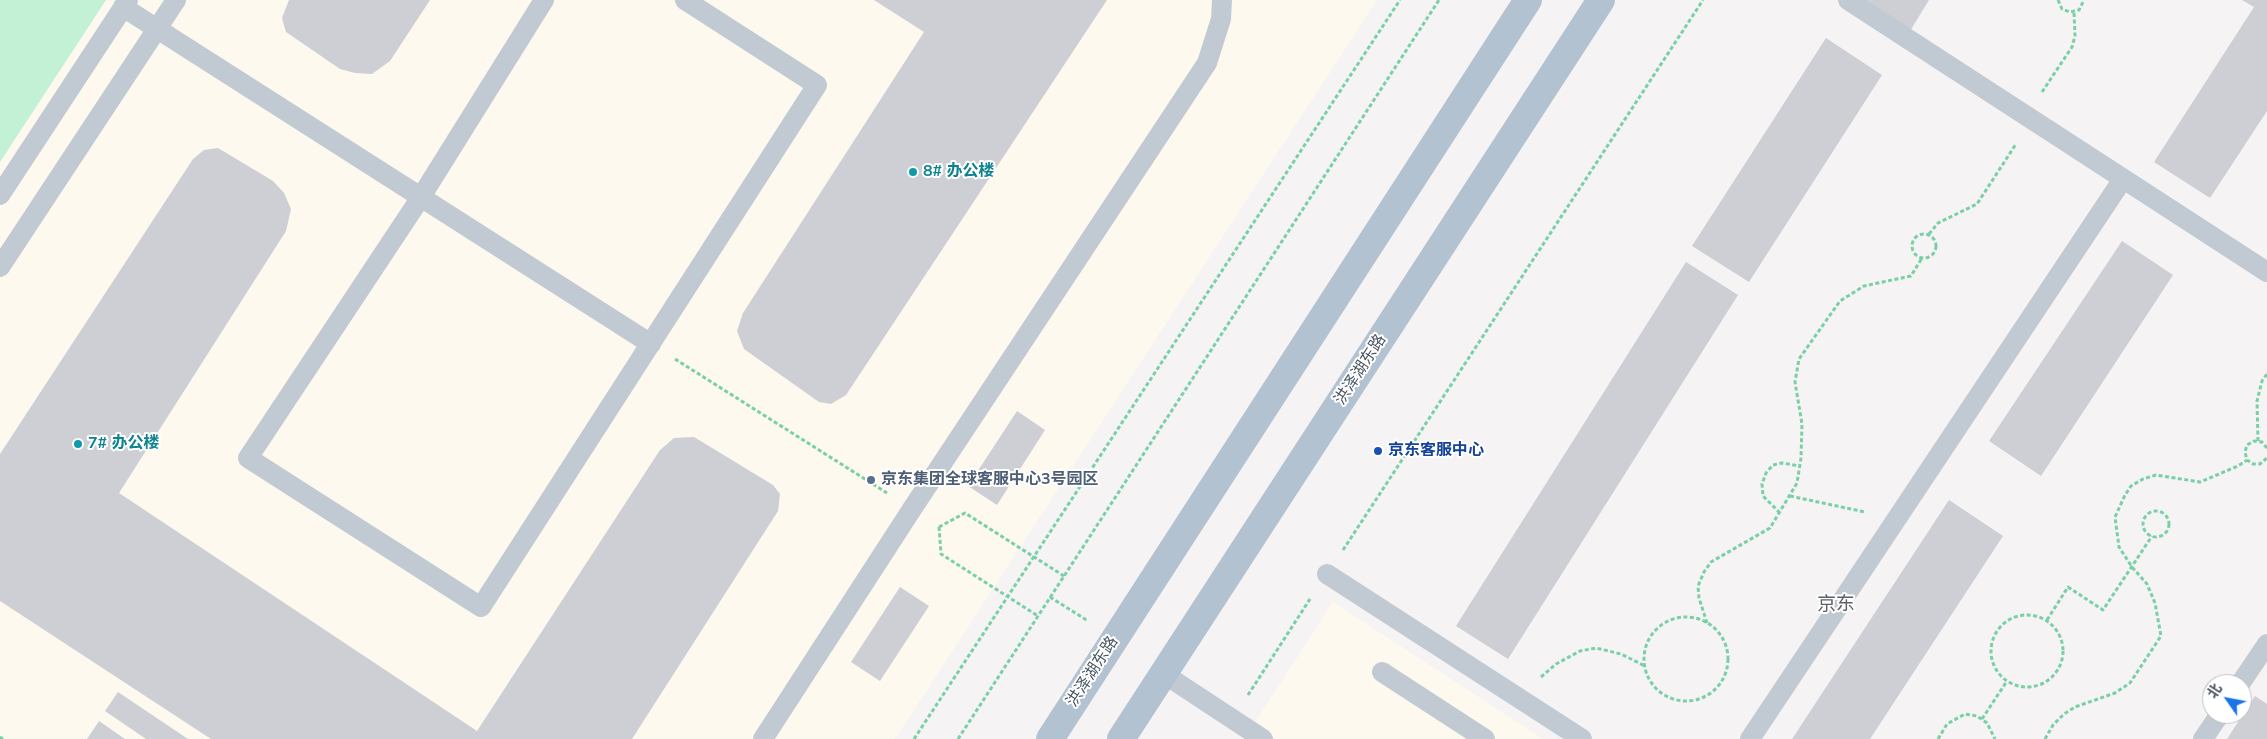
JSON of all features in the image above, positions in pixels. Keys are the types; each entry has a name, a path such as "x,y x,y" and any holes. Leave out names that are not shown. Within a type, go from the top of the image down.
{"main road":[{"name":"洪泽湖东路","path":"1050,739 1528,0"},
{"name":"洪泽湖东路","path":"1121,739 1601,0"}],"lane":[{"path":"0,267 176,0"},
{"path":"544,0 421,197 248,458 481,607 817,85 685,0"},
{"path":"763,739 912,509 1207,63 1221,19 1222,0"},
{"path":"1848,0 2267,272"},
{"path":"0,195 126,3 157,28 651,344"},
{"path":"1750,739 2123,179"},
{"path":"1327,574 1582,739"},
{"path":"2247,674 2267,644"},
{"path":"1382,672 1485,739"},
{"path":"1164,674 1262,739"},
{"path":"2203,739 2213,724"}],"path":[{"path":"914,739 1400,0"},
{"path":"958,739 1439,0"},
{"path":"1232,719 1703,0"},
{"path":"2058,0 2062,9 2070,12 2078,10 2084,0"},
{"path":"1920,234 1929,234 1935,240 1936,252 1930,257 1922,258 1915,254 1912,242 1920,234"},
{"path":"1707,623 1699,598 1698,586 1711,562 1770,528 1797,482 1800,466 1802,424 1795,382 1799,358 1840,301 1864,286 1911,276 1922,258"},
{"path":"651,344 939,527"},
{"path":"2258,441 2257,401 2262,381 2267,374"},
{"path":"2247,460 2245,448 2250,442 2258,441 2267,448"},
{"path":"2247,460 2257,465 2267,458"},
{"path":"2045,739 2053,725 2064,714 2075,707 2115,693 2130,683 2161,636 2155,603 2147,584 2132,567 2119,547 2115,517 2119,505 2132,486 2143,479 2156,475 2200,482 2238,466 2247,460"},
{"path":"1780,513 1763,496 1762,484 1766,473 1773,465 1800,466"},
{"path":"1790,496 1863,512 1883,510 1911,497"},
{"path":"2158,510 2166,514 2170,522 2169,527 2160,536 2152,536 2145,531 2143,522 2150,512 2158,510"},
{"path":"939,527 965,513 1064,576"},
{"path":"939,527 940,554 1038,616"},
{"path":"2047,620 2068,587 2104,610 2152,536"},
{"path":"2027,614 2047,620 2057,630 2062,641 2062,658 2055,674 2035,687 2023,688 2001,677 1994,667 1991,655 1991,642 1996,631 2004,622 2015,616 2027,614"},
{"path":"1682,617 1695,618 1707,623 1718,631 1725,643 1728,656 1721,682 1711,693 1691,700 1670,698 1658,690 1649,680 1645,666 1644,652 1649,639 1658,628 1669,620 1682,617"},
{"path":"1518,697 1556,664 1580,651 1596,648 1621,654 1645,666"},
{"path":"1982,719 2007,681"},
{"path":"1938,739 1947,724 1965,714 1982,719 1987,723 1995,739"}],"shaded area":[{"path":"0,0 1377,0 895,739 0,739"},
{"path":"1333,602 1543,739 1244,739"}],"green space":[{"path":"0,0 106,0 0,162"}],"building":[{"path":"289,0 430,0 390,61 372,74 355,73 340,69 286,32 282,18"},
{"name":"8# 办公楼","path":"874,0 1107,0 846,395 831,404 819,402 744,349 737,331 743,313 924,32"},
{"path":"1861,0 1929,0 1910,31"},
{"path":"2242,0 2267,0 2267,111 2210,198 2154,162 2254,7"},
{"path":"1826,38 1882,75 1749,282 1692,246"},
{"name":"7# 办公楼","path":"218,148 273,181 284,193 291,209 286,231 119,493 477,731 660,450 674,438 694,437 773,485 780,494 778,511 632,739 211,739 0,601 0,454 193,159 204,150"},
{"path":"2122,241 2173,275 2041,476 1989,441"},
{"path":"1686,262 1738,295 1508,659 1456,626"},
{"path":"1017,411 1045,430 997,505 968,486"},
{"path":"1949,500 2003,536 1870,739 1792,739"},
{"path":"900,587 929,606 880,681 851,662"},
{"path":"118,692 188,739 146,739 105,711"},
{"path":"2255,696 2267,704 2267,739 2227,739 2237,724 2252,724 2252,701"},
{"path":"99,721 125,739 87,739"}],"place":[{"name":"8# 办公楼","path":"913,172"},
{"name":"7# 办公楼","path":"78,444"},
{"name":"京东客服中心","path":"1378,451"},
{"name":"京东集团全球客服中心3号园区","path":"871,480"}],"district":[{"name":"京东","path":"1836,605"}]}
